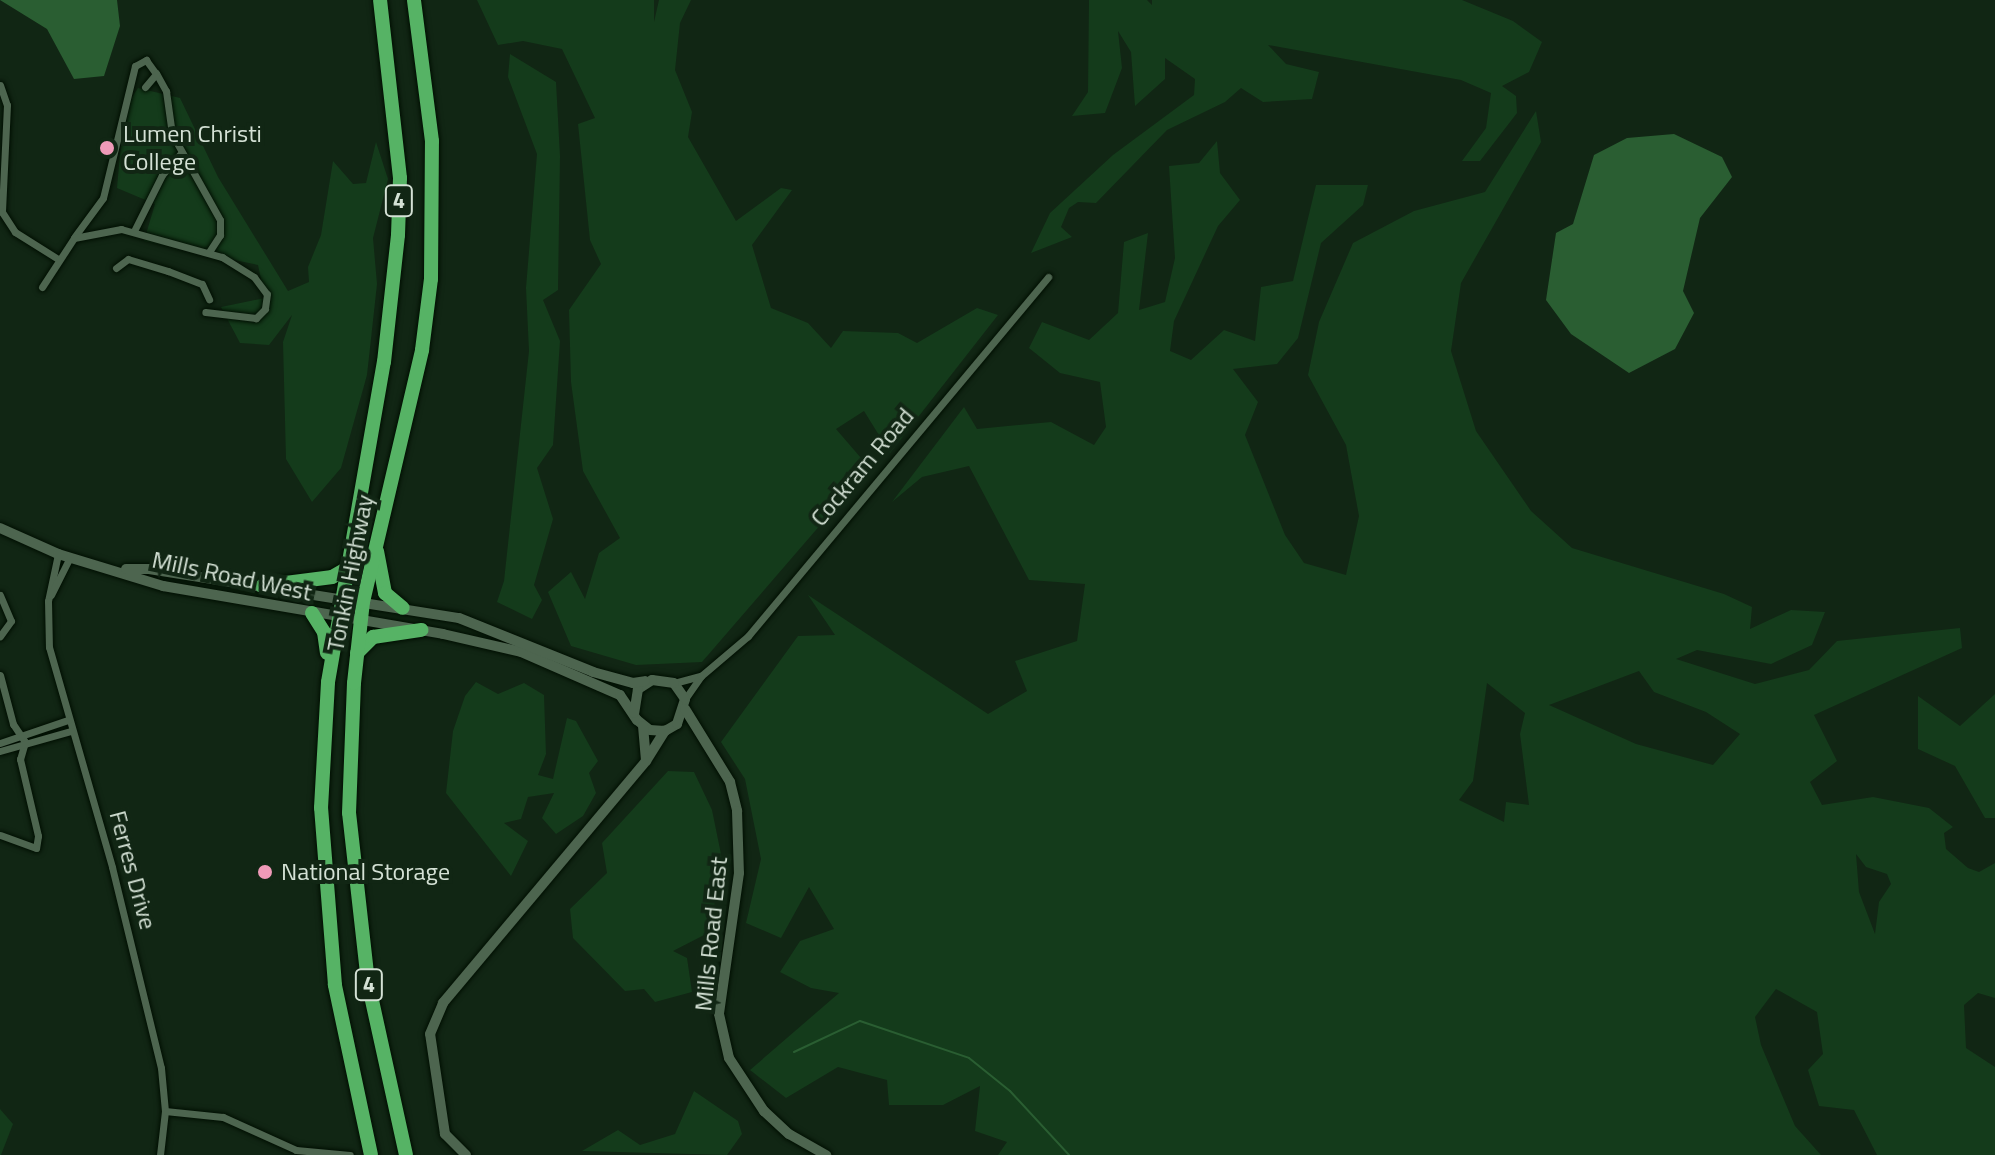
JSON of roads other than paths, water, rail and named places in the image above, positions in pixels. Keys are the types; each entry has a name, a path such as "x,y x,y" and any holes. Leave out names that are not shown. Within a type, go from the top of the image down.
{"highway":[{"name":"Tonkin Highway","path":"371,1155 340,1016 327,922 321,808 328,682 340,598 384,362 398,235 399,163 380,0"},
{"name":"Tonkin Highway","path":"406,1155 368,982 354,870 349,782 356,653 363,602 422,350 431,279 432,141 414,0"},
{"path":"375,543 385,593 403,608"},
{"path":"262,586 332,577 346,569"},
{"path":"312,613 324,632 328,682"},
{"path":"356,653 373,637 421,630"}],"main road":[{"name":"Mills Road West","path":"0,528 58,554 120,569 163,586 337,617"},
{"name":"Mills Road West","path":"120,569 149,569 340,598"},
{"path":"340,598 479,624 633,683 652,680 674,683 685,704 646,761 443,1003 430,1034 445,1134 466,1155"},
{"path":"337,617 421,630 521,652 620,695 643,726 646,761"},
{"path":"634,713 638,689 652,680"},
{"name":"Mills Road East","path":"685,704 696,732 730,782 741,843 719,1014 729,1058 764,1111 789,1134 826,1155"},
{"path":"643,726 696,732"}],"street":[{"path":"42,287 58,259 103,198 135,66 149,60 165,88 168,121 181,153 221,223 209,252"},
{"path":"145,87 156,73"},
{"path":"0,85 7,105 2,212 15,232 58,259"},
{"path":"134,231 162,175 181,153"},
{"path":"74,238 101,230 134,231 209,252 254,277 268,301 263,312 250,319 205,312"},
{"path":"116,268 128,259 191,279 205,287 209,299"},
{"name":"Cockram Road","path":"685,704 701,676 748,636 1048,277"},
{"name":"Ferres Drive","path":"58,554 48,601 49,647 139,970 161,1068 165,1111 160,1154"},
{"name":"Ferres Drive","path":"48,601 70,557"},
{"path":"0,595 11,621 0,636"},
{"path":"0,675 19,735 25,742"},
{"name":"Cockram Road","path":"674,683 701,676"},
{"path":"0,743 68,720"},
{"path":"0,751 71,731"},
{"path":"0,835 36,848 38,828 20,759 25,742"},
{"path":"165,1111 223,1117 296,1150 350,1155"}],"waterway":[{"path":"794,1052 860,1021 969,1058 1010,1091 1069,1155"}],"place":[{"name":"Lumen Christi College","path":"107,148"},
{"name":"National Storage","path":"265,872"}]}
